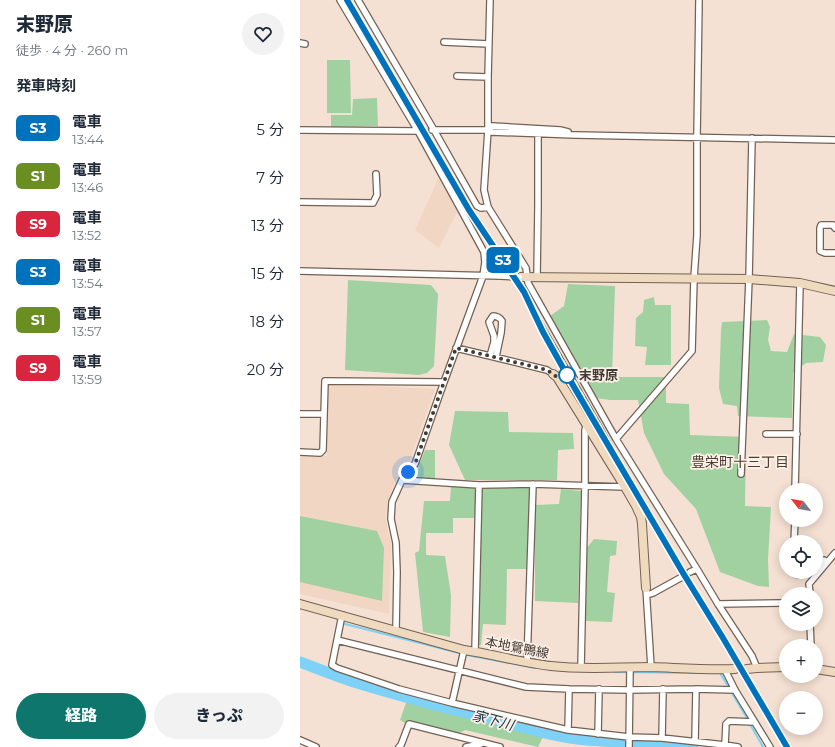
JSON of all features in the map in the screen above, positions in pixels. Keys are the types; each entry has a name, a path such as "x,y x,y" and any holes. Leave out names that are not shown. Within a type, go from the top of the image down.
{"street":[{"path":"340,0 418,131 484,252 485,262 483,276 415,464 402,480 392,502 391,519 396,543 397,572 396,630"},
{"path":"358,0 478,206 481,208 488,207"},
{"path":"490,0 488,44 488,130 484,190 488,207 526,268 523,277"},
{"path":"616,439 692,351 697,235 699,0"},
{"path":"444,42 488,44"},
{"path":"457,76 488,76"},
{"path":"300,130 418,131"},
{"path":"433,130 488,130 491,132 576,135 835,140"},
{"path":"537,277 538,137"},
{"path":"741,474 749,279 752,138"},
{"path":"300,202 373,203 377,194 376,174"},
{"path":"835,228 833,225 821,225 820,251 825,253 835,253"},
{"path":"300,271 523,277 749,279 800,283 835,291"},
{"path":"523,277 528,283 616,439 752,656 757,668"},
{"path":"795,483 800,283"},
{"path":"493,316 496,316 502,321 501,333 493,356 494,336 490,322 493,316"},
{"path":"456,348 547,370 557,377 587,424 625,487 641,517 651,667"},
{"path":"300,452 320,453 323,450 325,382 444,382"},
{"path":"300,414 324,414"},
{"path":"581,667 585,430 587,424"},
{"path":"766,434 796,434"},
{"path":"402,480 478,485 533,484 625,487"},
{"path":"527,663 533,484"},
{"path":"475,651 478,485"},
{"path":"809,587 809,584 835,553"},
{"path":"823,561 827,562"},
{"path":"690,572 697,569"},
{"path":"647,592 653,593 682,577"},
{"path":"718,604 779,603"},
{"name":"本地鴛鴨線","path":"300,604 464,650 475,651 527,663 581,667 735,669"},
{"path":"342,615 332,665 399,689 568,730 629,737 695,741 738,747"},
{"path":"336,640 526,687 629,690 735,690"},
{"path":"452,703 464,650"},
{"path":"746,669 779,667"},
{"path":"629,747 630,668"},
{"path":"725,670 735,690 770,747"},
{"path":"823,670 835,672"},
{"path":"568,730 569,689"},
{"path":"598,734 599,689"},
{"path":"662,738 663,689"},
{"path":"695,741 696,689"},
{"path":"725,744 726,724 729,721 754,722"},
{"path":"399,747 409,724 500,747"},
{"path":"300,740 316,747"},
{"path":"466,747 484,743"}],"shaded area":[{"path":"439,177 457,212 439,248 415,230"},
{"path":"328,384 435,389 410,460 395,482 387,502 386,521 391,544 389,614 300,594 300,456 327,456"}],"green space":[{"path":"327,60 350,60 351,113 327,113"},
{"path":"377,98 378,126 331,127 331,115 352,115 353,99"},
{"path":"348,280 431,285 438,294 434,366 427,373 419,375 345,370"},
{"path":"568,284 615,286 612,377 666,377 666,403 689,404 690,435 746,437 745,506 771,507 768,560 769,587 758,586 720,572 696,509 664,474 644,433 638,400 610,400 596,398 550,316 564,306"},
{"path":"654,297 655,305 671,305 671,365 645,365 647,347 635,346 636,318 643,312 644,300"},
{"path":"767,320 770,327 768,340 771,351 787,352 794,334 820,337 826,345 823,362 806,363 793,373 792,418 738,416 737,406 723,404 719,388 722,322"},
{"path":"455,411 508,412 509,432 573,433 574,449 558,450 557,480 465,480 449,445"},
{"path":"425,450 435,450 435,479 417,479 419,465"},
{"path":"451,486 476,488 475,518 453,518 453,533 426,533 426,555 445,556 451,595 450,637 423,632 415,553 419,551 424,501 450,501"},
{"path":"480,487 531,488 528,569 507,569 506,625 483,624 481,645 477,646"},
{"path":"561,489 581,491 578,603 535,601 535,505 559,504"},
{"path":"300,516 377,531 384,548 382,601 300,582"},
{"path":"594,539 617,541 616,555 610,556 607,592 615,593 612,622 586,621 586,549"},
{"path":"407,700 544,735 538,747 465,730 458,734 411,721 405,723 400,720"}],"waterway":[{"path":"345,624 467,655 535,668"},
{"name":"家下川","path":"300,662 347,680 388,692 550,734 574,739 693,747"},
{"path":"615,672 695,673"},
{"path":"719,673 748,720"},
{"path":"750,724 763,747"}],"tunnel":[{"path":"418,131 432,130"}],"railway":[{"path":"347,0 469,209 524,292 602,428 641,501"},
{"path":"638,496 787,747"}],"train":[{"name":"S3","path":"347,0 469,210 524,292 543,332 567,375 787,747"}],"place":[{"name":"末野原","path":"567,375"}],"district":[{"name":"豊栄町十三丁目","path":"740,462"}],"route":[{"path":"408,472 415,464 456,348 547,370 557,377 567,375"}]}
